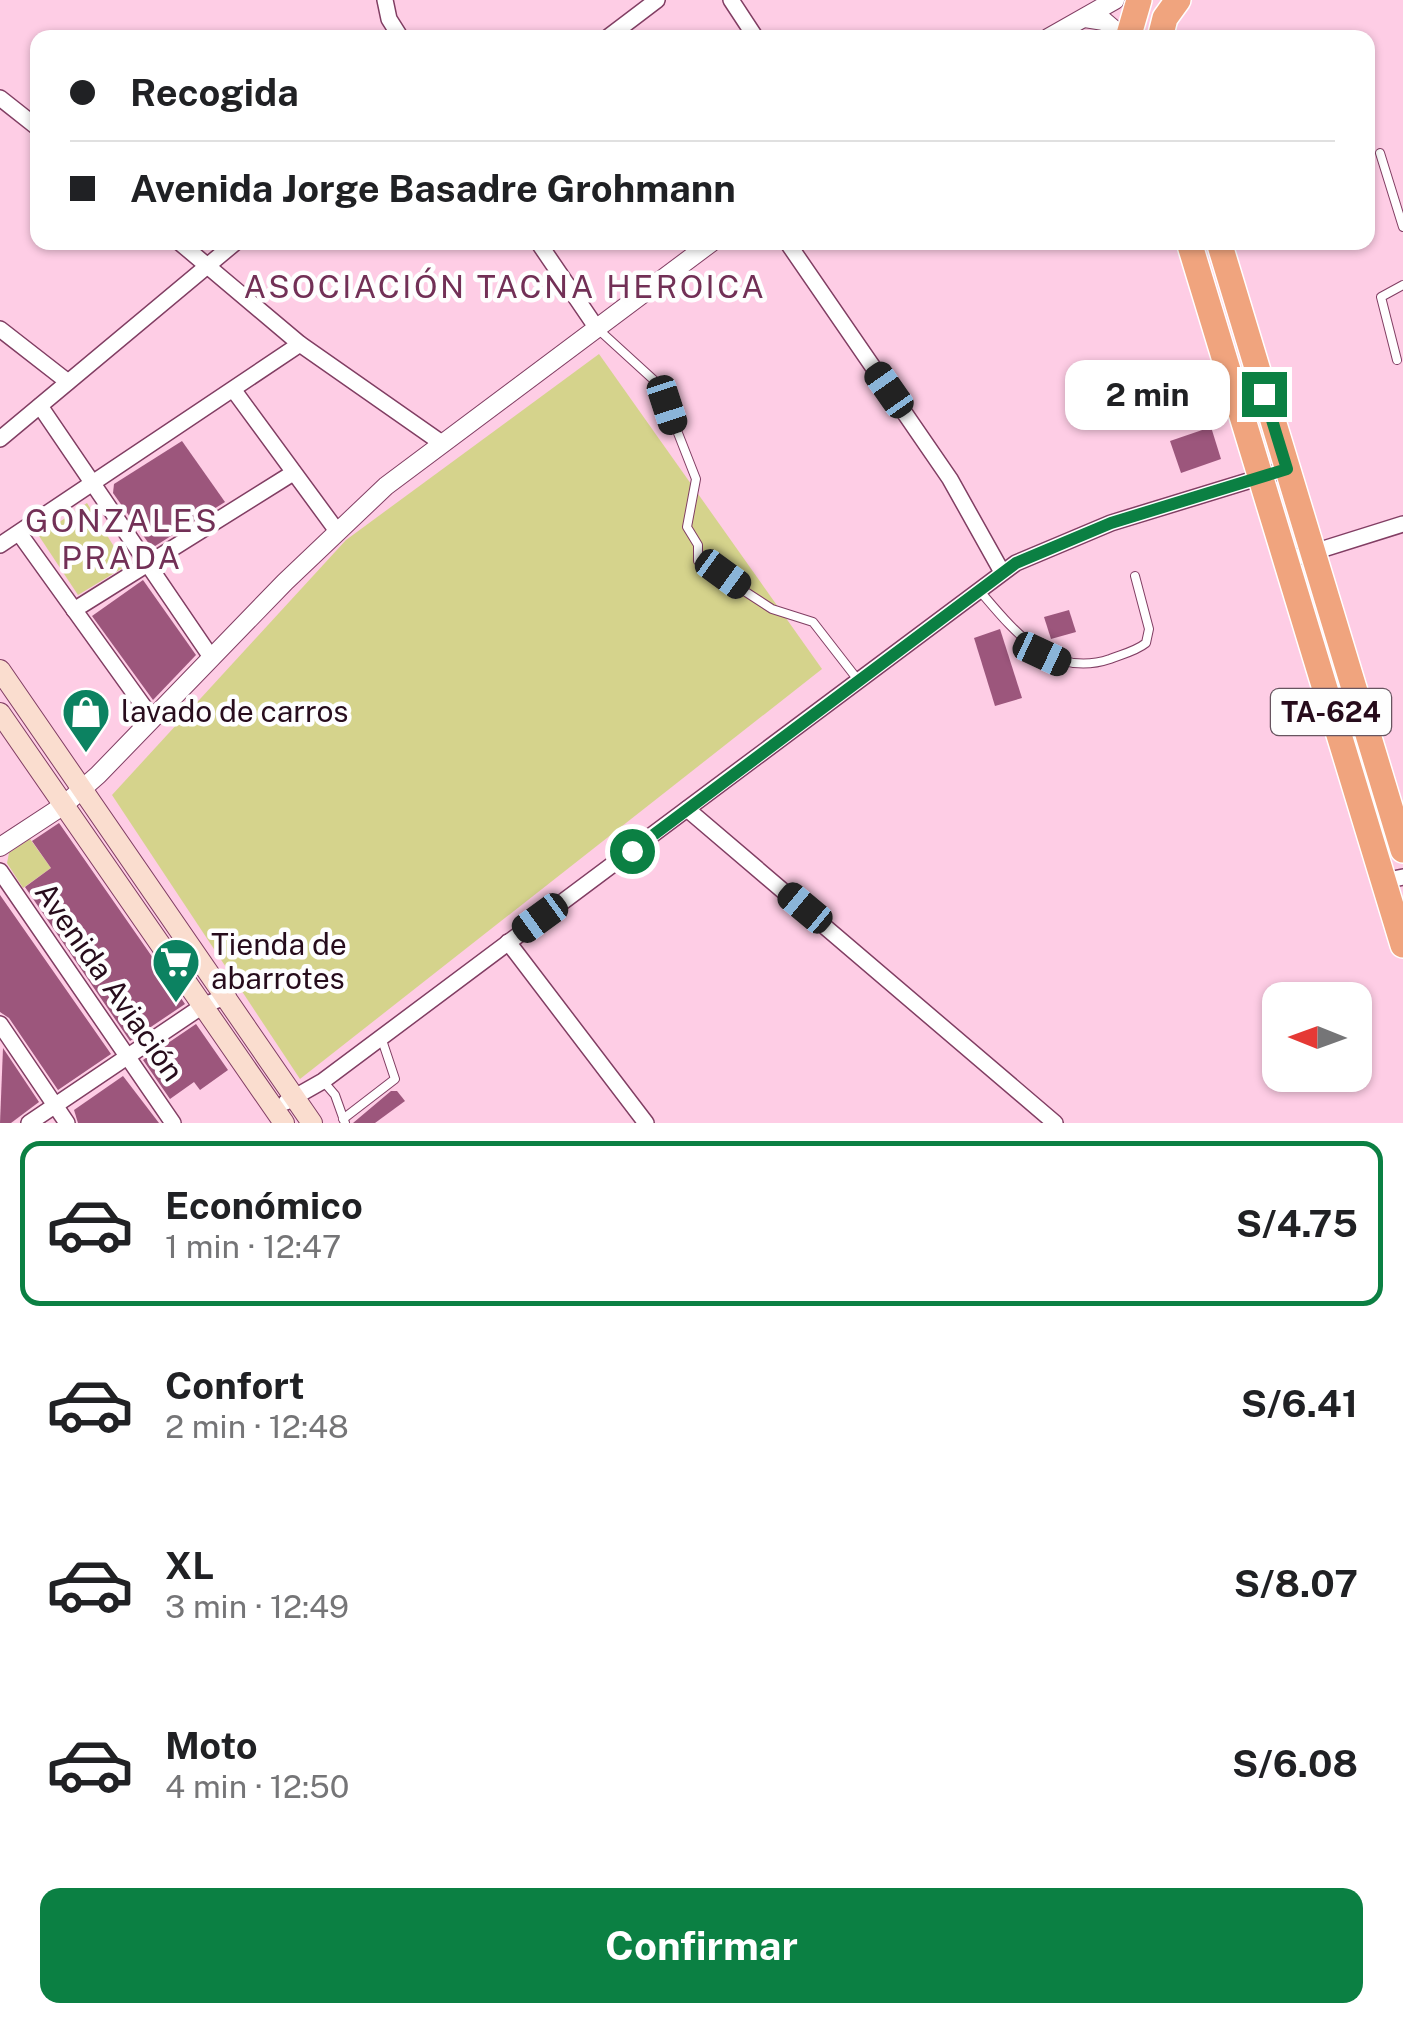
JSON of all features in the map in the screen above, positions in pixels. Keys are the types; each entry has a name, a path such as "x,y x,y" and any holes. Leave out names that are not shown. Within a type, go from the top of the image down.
{"highway":[{"path":"1129,30 1140,0"},
{"path":"1162,30 1178,0"},
{"name":"TA-624","path":"1191,250 1285,561 1393,879 1403,946"},
{"name":"TA-624","path":"1221,250 1403,850"}],"main road":[{"path":"0,670 312,1123"},
{"path":"0,712 280,1117"}],"street":[{"path":"385,0 396,30"},
{"path":"618,30 657,0"},
{"path":"730,0 751,30"},
{"path":"1063,30 1113,1 1123,30"},
{"path":"1085,18 1104,20 1116,30"},
{"path":"0,98 30,122"},
{"path":"188,250 300,344 443,444"},
{"path":"0,439 226,250"},
{"path":"543,250 596,327"},
{"path":"0,847 81,791 211,656 386,486 701,250"},
{"path":"792,250 950,479 1002,572"},
{"path":"0,330 68,382"},
{"path":"0,545 234,392 300,344"},
{"path":"234,392 337,531"},
{"path":"40,406 211,656"},
{"path":"280,1117 292,1096 323,1081 1002,572 1058,542 1287,469"},
{"path":"74,610 294,473"},
{"path":"1285,561 1403,524"},
{"path":"18,533 152,718"},
{"path":"688,809 1055,1123"},
{"name":"Avenida Aviación","path":"0,871 173,1123"},
{"path":"508,942 646,1123"},
{"path":"29,1123 204,1005 228,996"},
{"path":"3,1033 68,1123"}],"lane":[{"path":"1380,153 1403,227"},
{"path":"1397,360 1381,297 1403,285"},
{"path":"596,327 656,382 667,405 696,479 687,527 698,544 698,561 772,609 813,622 858,680"},
{"path":"980,590 1042,654 1062,663 1096,664 1146,642 1150,629 1135,576"},
{"path":"323,1081 335,1095 344,1121 395,1079 381,1036"}],"shaded area":[{"path":"599,354 822,669 300,1079 112,795 346,540"},
{"path":"87,503 126,566 78,595 39,536"},
{"path":"30,839 51,868 23,888 7,863 9,853"}],"building":[{"path":"1211,427 1221,459 1181,473 1170,441"},
{"path":"182,441 225,502 152,548 113,493 114,484"},
{"path":"143,580 196,655 153,700 92,616"},
{"path":"1069,610 1076,632 1051,639 1044,617"},
{"path":"1000,629 1022,698 995,706 974,638"},
{"path":"59,823 185,1004 130,1041 25,887 51,868 32,841"},
{"path":"0,895 111,1054 58,1090 9,1018 0,1012"},
{"path":"196,1024 228,1070 200,1090 194,1082 170,1099 143,1060"},
{"path":"3,1048 39,1102 11,1123 0,1123"},
{"path":"123,1076 159,1123 78,1123 74,1110"},
{"path":"391,1091 397,1091 405,1101 375,1123 353,1123"}],"place":[{"name":"lavado de carros","path":"86,754"},
{"name":"Tienda de abarrotes","path":"176,1004"}],"district":[{"name":"ASOCIACIÓN TACNA HEROICA","path":"505,287"},
{"name":"GONZALES PRADA","path":"122,540"}],"route":[{"path":"632,851 1016,563 1058,542 1111,523 1287,469 1264,394"}]}
